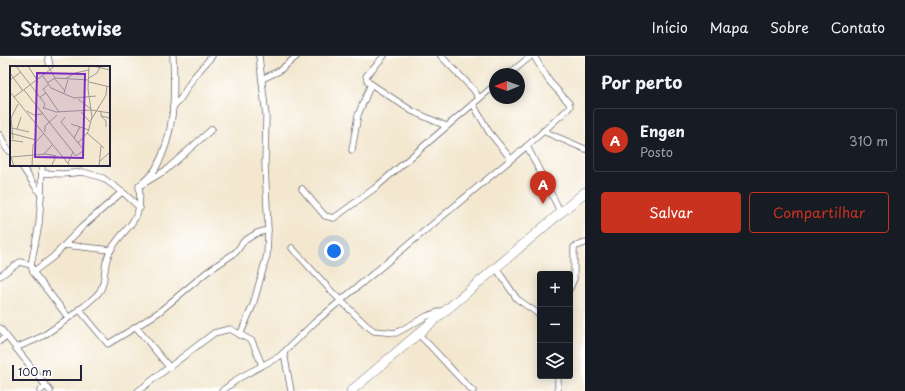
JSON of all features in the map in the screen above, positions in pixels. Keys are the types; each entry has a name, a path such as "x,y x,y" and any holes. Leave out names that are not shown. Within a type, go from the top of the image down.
{"highway":[{"path":"350,391 585,192"}],"street":[{"path":"48,56 50,66"},
{"path":"16,348 41,337 79,309 101,290 105,264 111,250 136,218 140,208 139,186 156,169 170,130 173,107 173,56"},
{"path":"173,107 181,98 193,78 212,56"},
{"path":"240,335 247,324 262,278 267,255 268,230 265,164 266,116 259,56"},
{"path":"262,79 278,71 297,56"},
{"path":"384,56 366,76 371,84 412,111 446,126"},
{"path":"441,56 473,89 479,98"},
{"path":"516,68 531,56"},
{"path":"222,391 239,378 284,353 316,322 527,146 570,106 548,81 534,56"},
{"path":"352,150 358,115 371,84"},
{"path":"302,189 326,216 334,218 374,188 489,90"},
{"path":"473,104 489,132 511,159"},
{"path":"139,186 166,170 212,129"},
{"path":"543,131 585,149"},
{"path":"0,135 9,150"},
{"path":"527,146 561,213"},
{"path":"0,147 9,150"},
{"path":"22,166 41,196"},
{"path":"42,166 39,224 31,265 33,272 68,317"},
{"path":"42,173 62,174 83,172 103,178 140,208"},
{"path":"33,272 65,245 82,227 122,192"},
{"path":"79,309 108,344 159,312 207,272 236,252 244,241 257,233 268,230"},
{"path":"573,281 574,247 585,243"},
{"path":"65,245 111,250"},
{"path":"292,248 366,325 374,331 390,334 396,333 427,316 447,309"},
{"path":"0,276 20,262 31,265"},
{"path":"496,268 517,299 537,313"},
{"path":"136,327 169,367"},
{"path":"0,328 48,389 40,391"},
{"path":"138,391 214,333 230,329 252,341 262,365"},
{"path":"418,334 435,349 469,390"},
{"path":"0,341 6,336"},
{"path":"284,353 291,391"},
{"path":"558,379 558,391"}],"place":[{"name":"Engen","path":"543,204"}]}
